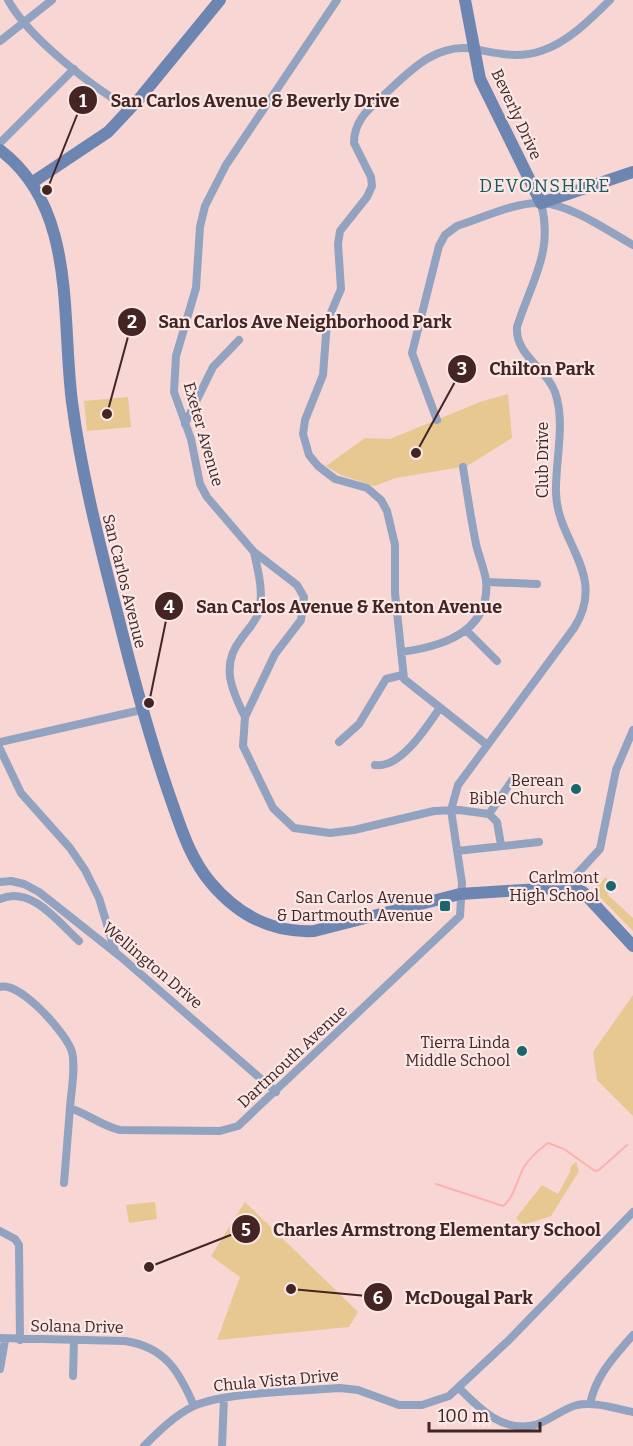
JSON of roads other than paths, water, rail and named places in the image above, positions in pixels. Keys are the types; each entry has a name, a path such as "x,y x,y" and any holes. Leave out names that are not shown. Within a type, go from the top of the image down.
{"main road":[{"path":"33,182 108,132 130,109 220,0"},
{"name":"Beverly Drive","path":"465,0 473,49 487,98 541,203"},
{"name":"San Carlos Avenue","path":"0,150 21,167 33,182 50,215 58,249 72,402 88,502 141,710 184,839 212,884 240,911 268,926 291,932 314,931 460,894 570,887"},
{"path":"541,203 633,172"},
{"path":"570,887 583,892 633,946"}],"street":[{"path":"8,0 23,22 74,69 130,109"},
{"path":"0,41 52,0"},
{"name":"Exeter Avenue","path":"337,0 226,165 205,206 200,227 196,288 176,356 173,377 174,392 185,424 200,484 207,497 254,552 297,585 303,593 305,605 302,620 275,654 245,717 244,749 273,808 294,828 340,833 434,811 452,810 489,814"},
{"path":"486,744 407,683 402,675 395,545 387,511 381,500 367,488 335,478 318,466 306,447 304,426 322,375 327,322 341,289 338,243 340,231 367,197 372,186 369,173 354,143 356,126 369,109 429,57 446,50 473,49 517,56 540,52 564,40 610,0"},
{"path":"0,143 74,69"},
{"path":"437,420 412,353 442,240 457,226 527,204 541,203 561,207 633,245"},
{"name":"Club Drive","path":"460,894 462,883 452,810 458,785 486,744 574,628 585,600 585,576 556,494 558,402 547,377 524,352 517,337 517,327 546,243 547,228 541,203"},
{"path":"185,424 213,367 239,340"},
{"path":"401,652 440,645 466,630 481,608 486,582 478,555 463,467"},
{"path":"245,717 231,688 229,666 236,645 254,622 259,611 261,588 254,552"},
{"path":"486,582 537,584"},
{"path":"466,630 496,661"},
{"path":"339,742 359,724 386,679 402,675"},
{"path":"375,765 387,764 414,743 439,709"},
{"path":"0,742 141,710"},
{"path":"570,887 577,874 600,849 614,779 633,730"},
{"path":"0,749 21,793 70,848 85,870 99,898 111,944 121,957"},
{"path":"501,845 497,822 489,814 513,779"},
{"path":"457,851 539,842"},
{"name":"Wellington Drive","path":"0,882 11,881 24,884 39,892 121,957 276,1092"},
{"path":"0,899 14,894 31,899 79,940"},
{"name":"Dartmouth Avenue","path":"70,1108 86,1114 107,1127 120,1130 220,1131 238,1126 460,916 460,894"},
{"path":"0,987 17,988 53,1023 70,1044 73,1056 64,1183"},
{"name":"Chula Vista Drive","path":"144,1446 164,1426 194,1406 224,1398 340,1388 358,1390 399,1405 422,1405 449,1396 509,1340 633,1212"},
{"path":"0,1231 15,1239 19,1245 20,1340"},
{"path":"590,1404 593,1390 603,1370 633,1335"},
{"path":"0,1369 3,1339"},
{"name":"Solana Drive","path":"3,1339 125,1341 154,1349 175,1367 194,1406"},
{"path":"73,1376 74,1341"},
{"path":"459,1388 485,1414 501,1422 514,1425 534,1425 577,1405 590,1404 633,1412"},
{"path":"222,1446 224,1398"}],"waterway":[{"path":"436,1184 503,1206 513,1193 526,1163 548,1143 564,1149 595,1171 627,1145"}],"place":[{"name":"San Carlos Avenue & Beverly Drive","path":"47,190"},
{"name":"San Carlos Ave Neighborhood Park","path":"107,414"},
{"name":"Chilton Park","path":"416,453"},
{"name":"San Carlos Avenue & Kenton Avenue","path":"149,703"},
{"name":"Berean Bible Church","path":"576,789"},
{"name":"Carlmont High School","path":"611,886"},
{"name":"San Carlos Avenue & Dartmouth Avenue","path":"445,906"},
{"name":"Tierra Linda Middle School","path":"522,1051"},
{"name":"Charles Armstrong Elementary School","path":"149,1267"},
{"name":"McDougal Park","path":"291,1289"}],"district":[{"name":"DEVONSHIRE","path":"545,186"}]}
